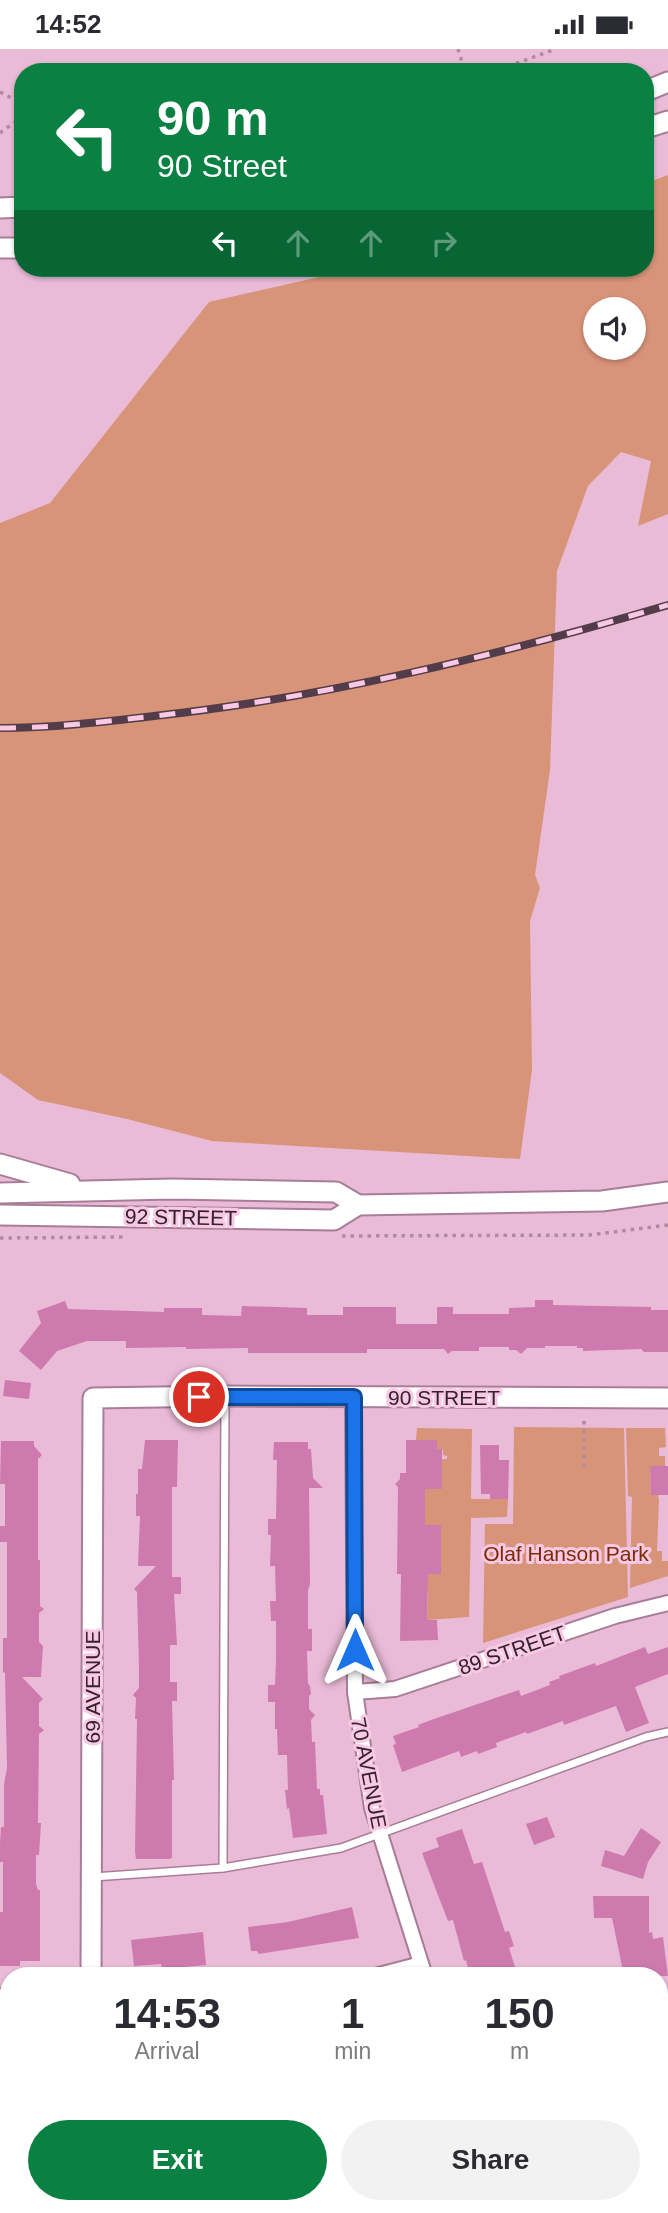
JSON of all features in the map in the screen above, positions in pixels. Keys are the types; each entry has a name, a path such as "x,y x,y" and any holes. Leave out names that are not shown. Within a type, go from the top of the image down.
{"main road":[{"path":"0,1164 91,1190"},
{"name":"92 STREET","path":"0,1193 91,1190 336,1192 358,1205"},
{"name":"92 STREET","path":"0,1215 334,1220 358,1205 602,1201 668,1192"},
{"name":"90 STREET","path":"93,1398 668,1398"},
{"name":"69 AVENUE","path":"91,1967 93,1398"}],"street":[{"name":"70 AVENUE","path":"354,1397 355,1692 372,1808 422,1967"},
{"name":"89 STREET","path":"355,1692 395,1689 615,1616 668,1603"}],"lane":[{"path":"223,1867 225,1396"},
{"path":"92,1877 223,1867 341,1848 646,1737 668,1732"}],"path":[{"path":"517,63 555,49"},
{"path":"0,133 14,122"},
{"path":"584,1418 584,1467"}],"green space":[{"path":"668,175 668,514 638,526 651,461 621,452 588,486 557,571 550,770 535,875 540,888 530,921 532,1070 520,1159 212,1141 38,1100 0,1073 0,523 50,503 209,302 319,277 654,277 654,180"},
{"name":"Olaf Hanson Park","path":"514,1427 624,1428 628,1597 483,1643 485,1524 513,1524"},
{"path":"417,1428 472,1429 471,1499 508,1499 507,1517 471,1518 469,1617 427,1620 428,1593 410,1593 411,1574 441,1574 441,1525 425,1528 415,1460 447,1459 443,1450 416,1440"},
{"path":"626,1428 665,1428 666,1447 659,1448 659,1456 665,1456 665,1466 650,1467 651,1495 658,1495 659,1500 657,1551 662,1551 662,1561 668,1561 668,1576 630,1588 632,1497 628,1496"}],"building":[{"path":"535,1300 553,1300 553,1305 651,1307 651,1310 668,1310 668,1352 644,1352 641,1349 583,1351 583,1348 577,1346 545,1346 527,1348 521,1354 516,1350 509,1350 509,1347 479,1347 479,1351 452,1351 448,1354 444,1349 367,1349 367,1353 248,1353 248,1348 126,1348 126,1341 87,1341 57,1351 41,1370 19,1351 41,1323 37,1311 65,1301 68,1309 164,1312 164,1308 202,1308 202,1315 241,1316 242,1306 307,1308 307,1315 343,1315 343,1307 396,1307 396,1324 437,1324 437,1307 453,1307 453,1314 509,1314 509,1308 535,1307"},
{"path":"5,1380 31,1383 29,1399 3,1396"},
{"path":"145,1440 178,1440 177,1487 172,1487 172,1577 181,1577 181,1594 174,1594 177,1645 170,1645 170,1682 177,1682 177,1701 172,1701 174,1780 172,1858 169,1859 136,1859 135,1852 137,1719 136,1698 133,1695 139,1688 139,1668 137,1592 134,1589 156,1566 138,1566 140,1516 136,1516 136,1494 138,1469 142,1469"},
{"path":"406,1440 437,1440 437,1449 442,1449 442,1489 425,1489 425,1525 441,1525 441,1574 428,1574 427,1620 437,1620 438,1640 400,1641 401,1574 397,1574 398,1487 395,1484 400,1479 400,1473 406,1473"},
{"path":"1,1441 34,1441 34,1446 42,1455 38,1459 38,1560 40,1606 44,1609 39,1613 39,1642 43,1646 41,1677 22,1677 43,1699 39,1703 39,1726 44,1730 39,1734 38,1823 41,1823 39,1855 36,1855 36,1884 40,1890 40,1961 20,1961 20,1966 0,1966 3,1862 0,1862 0,1844 1,1827 4,1827 4,1784 7,1768 3,1638 7,1638 7,1542 0,1542 0,1526 5,1526 5,1484 0,1484"},
{"path":"274,1442 308,1442 313,1478 323,1488 309,1488 308,1629 312,1629 312,1651 307,1651 311,1694 309,1709 315,1715 311,1720 317,1789 320,1789 320,1795 323,1795 327,1834 293,1838 285,1790 288,1790 287,1755 278,1755 275,1702 268,1702 268,1685 275,1685 276,1660 276,1621 271,1621 270,1601 276,1601 275,1566 270,1566 271,1535 268,1535 268,1519 276,1519 277,1460 273,1460"},
{"path":"480,1445 499,1445 499,1460 509,1460 508,1499 490,1499 490,1494 481,1494"},
{"path":"650,1466 668,1466 668,1495 651,1495"},
{"path":"645,1647 648,1654 668,1647 668,1674 635,1687 649,1723 626,1732 616,1706 564,1725 563,1721 527,1734 526,1732 496,1743 497,1747 478,1754 477,1751 461,1757 459,1751 402,1772 393,1745 396,1744 393,1736 519,1690 521,1696 550,1685 549,1682 560,1678 559,1676 595,1663 596,1666"},
{"path":"547,1817 555,1837 534,1845 526,1824"},
{"path":"641,1828 661,1842 648,1862 643,1879 601,1866 605,1850 624,1856"},
{"path":"462,1829 474,1864 482,1862 505,1932 509,1931 514,1946 509,1948 515,1967 468,1967 466,1960 464,1961 453,1920 448,1921 422,1853 439,1847 436,1838"},
{"path":"593,1896 649,1896 649,1933 652,1932 653,1939 663,1937 667,1967 622,1967 612,1918 594,1918"},
{"path":"352,1907 359,1938 259,1954 257,1951 251,1951 248,1927 288,1922"},
{"path":"203,1932 206,1965 134,1966 131,1940"}],"railway":[{"path":"0,728 116,720 284,698 477,657 668,605"}],"route":[{"path":"199,1397 354,1397 355,1650"}]}
